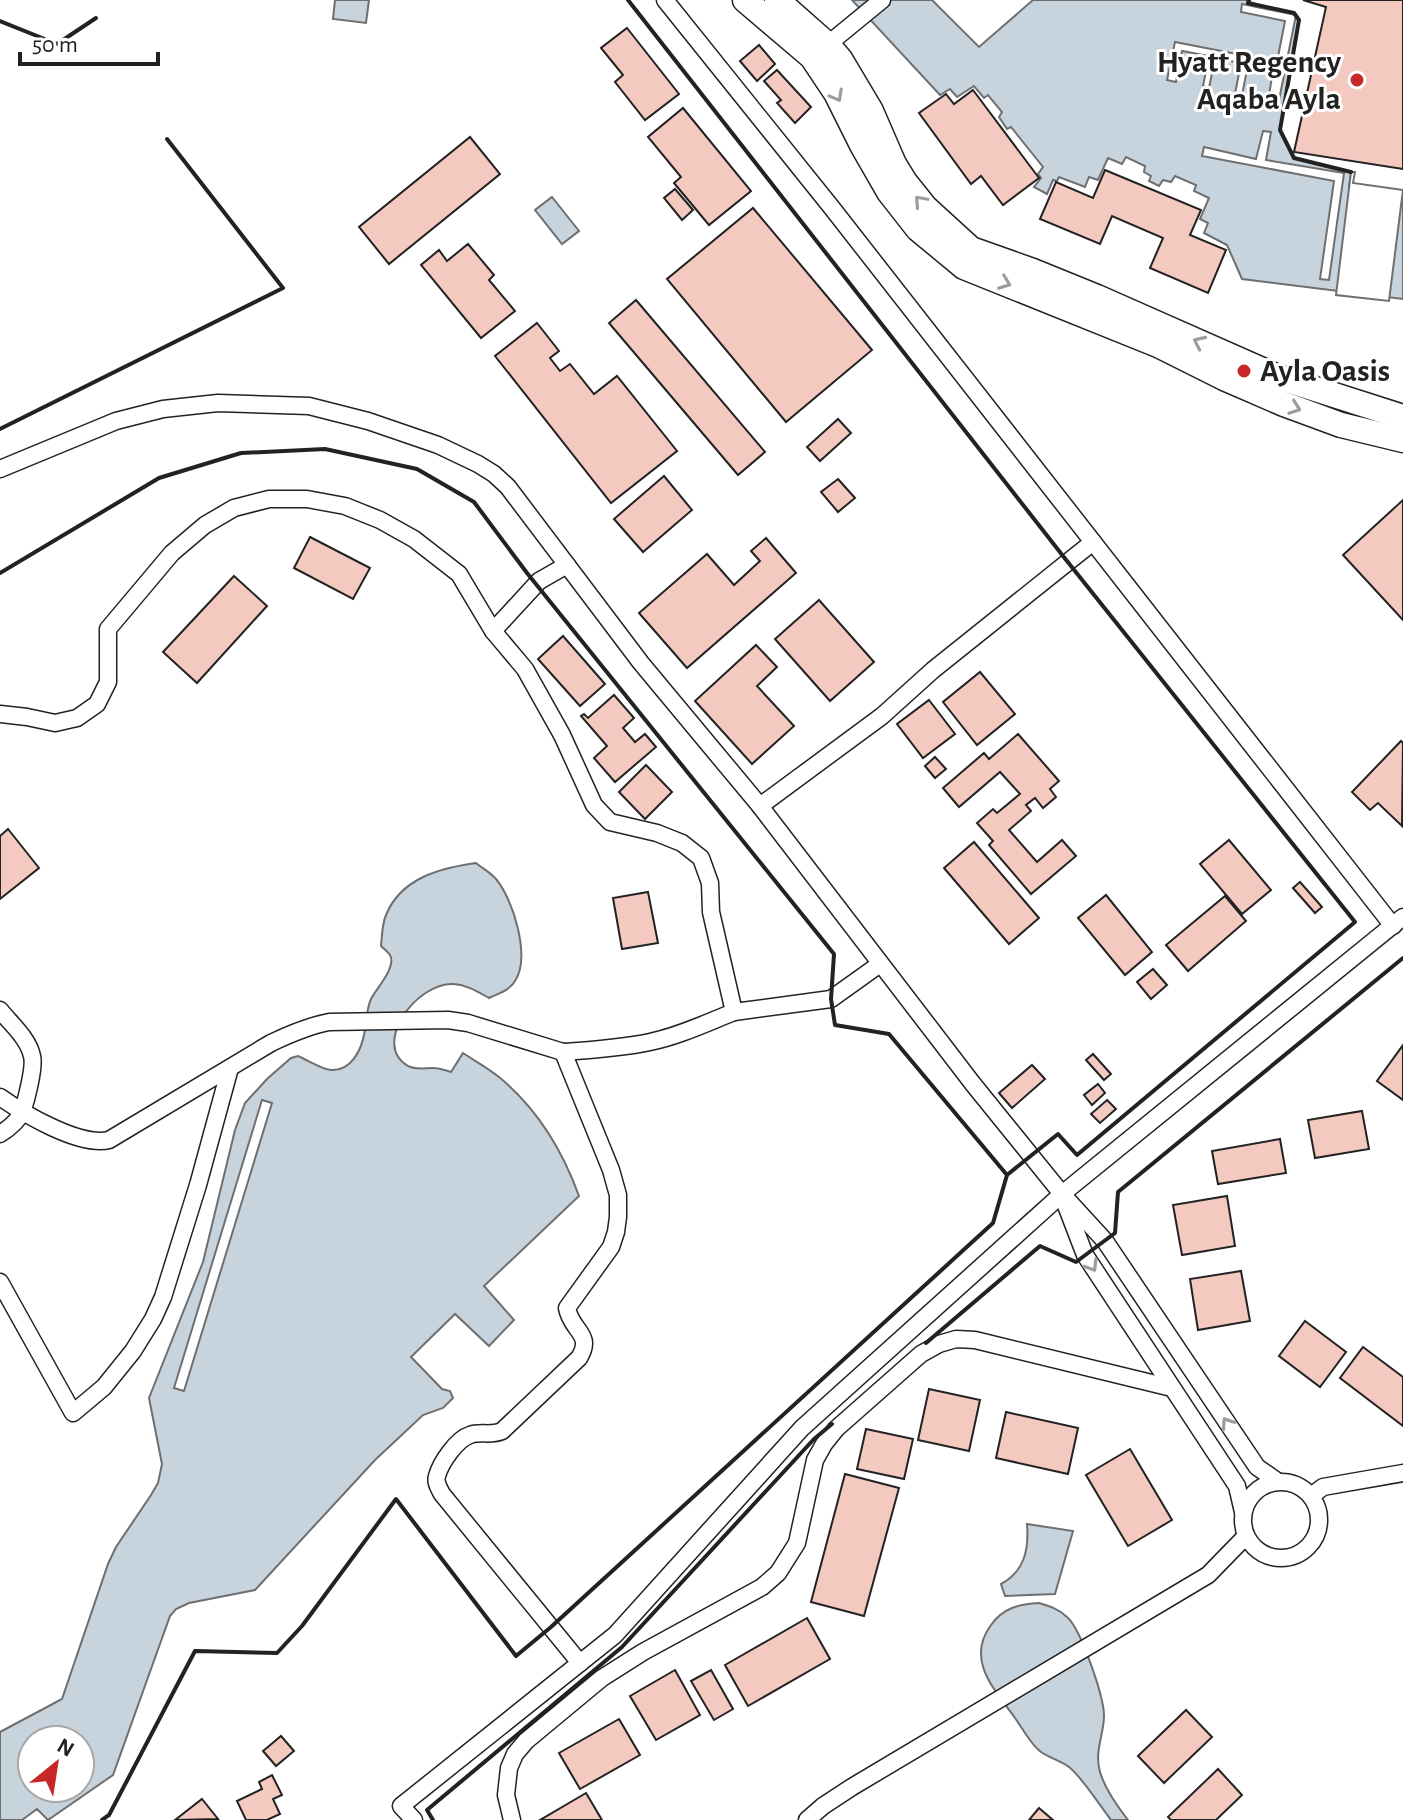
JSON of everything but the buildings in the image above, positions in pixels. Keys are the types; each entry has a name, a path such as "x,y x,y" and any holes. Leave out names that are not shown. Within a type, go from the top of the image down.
{"street":[{"path":"414,1820 401,1806 615,1635 802,1428 1062,1194 1398,922 665,0"},
{"path":"745,0 820,51 840,59 871,111 905,182 925,207 971,249 1097,297 1229,368 1284,404 1341,425 1403,440"},
{"path":"777,0 820,51"},
{"path":"820,51 882,0"},
{"path":"1229,368 1278,377 1403,417"},
{"path":"0,469 116,421 163,409 218,403 309,406 368,421 438,445 494,474 508,487 641,663 760,806 973,1084 1062,1194 1105,1241 1257,1467 1277,1481"},
{"path":"0,714 55,723 77,718 97,704 108,682 108,629 172,553 205,525 234,508 269,499 307,499 345,506 380,520 414,539 459,574 493,631 525,669 562,735 594,805 610,822 657,833 682,843 701,858 710,883 711,912 734,1012"},
{"path":"760,806 882,716 933,670 1093,542"},
{"path":"493,631 539,581 567,565"},
{"path":"0,1097 21,1113 82,1139 100,1142 109,1140 271,1043 297,1030 329,1022 448,1020 468,1023 563,1052 604,1049 675,1035 734,1012 831,999 880,964"},
{"path":"0,1011 20,1034 32,1055 33,1065 21,1113 0,1134"},
{"path":"563,1052 611,1170 618,1195 616,1232 611,1247 567,1308 568,1316 585,1340 585,1349 502,1431 467,1435 457,1442 437,1476 437,1485 580,1663"},
{"path":"0,1282 73,1413 104,1387 133,1351 153,1319 163,1297 198,1185 230,1068"},
{"path":"1062,1194 1085,1255 1237,1486 1246,1536 1253,1546 1275,1557 1288,1557 1310,1544 1317,1533 1317,1507 1311,1496 1290,1482 1265,1484 1255,1491 1243,1512"},
{"path":"512,1820 506,1795 509,1768 526,1741 602,1678 762,1587 778,1573 797,1543 815,1460 824,1444 836,1429 921,1354 956,1339 975,1340 1172,1388"},
{"path":"1311,1496 1323,1487 1403,1473"},
{"path":"807,1820 852,1787 1208,1575 1246,1536"}],"shaded area":[{"path":"335,0 369,0 366,23 333,19"},
{"path":"852,0 932,0 979,47 1033,0 1249,0 1249,3 1294,13 1299,20 1280,130 1294,158 1351,172 1349,187 1403,194 1403,299 1242,279 1227,245 1204,233 1208,223 1200,219 1209,198 1194,191 1196,185 1175,176 1171,182 1163,180 1159,186 1149,181 1151,176 1144,172 1145,166 1126,157 1122,164 1108,158 1098,180 1089,177 1085,187 1059,177 1057,181 1053,180 1047,194 1034,187 1041,178 1038,174 1043,167 1011,127 1007,129 999,117 1002,112 988,95 984,98 974,86 957,97 950,89 940,95"},
{"path":"552,197 579,231 562,244 535,210"},
{"path":"476,863 494,877 508,900 518,928 521,943 519,971 510,987 489,998 468,987 454,984 426,993 403,1016 396,1030 394,1044 398,1056 411,1067 451,1072 463,1053 495,1074 537,1116 565,1162 579,1196 484,1286 514,1320 489,1346 455,1314 411,1357 442,1389 450,1391 453,1398 443,1408 423,1415 375,1460 255,1590 189,1603 170,1616 113,1775 96,1787 96,1724 16,1724 16,1804 71,1804 48,1820 37,1809 22,1820 0,1820 0,1732 62,1699 108,1564 158,1483 162,1464 149,1398 203,1262 235,1130 245,1103 291,1058 298,1056 335,1070 354,1059 363,1037 371,999 391,966 390,955 381,946 385,919 401,892 436,872"},
{"path":"1027,1524 1073,1531 1055,1594 1005,1596 1001,1584 1015,1573 1024,1558"},
{"path":"1039,1603 1067,1617 1085,1649 1103,1707 1104,1723 1098,1757 1100,1772 1108,1791 1128,1820 1111,1820 1074,1771 1037,1749 986,1674 981,1650 991,1625 1012,1608"}],"pier":[{"path":"1242,4 1296,15 1278,105 1268,102 1273,70 1248,65 1242,95 1235,94 1241,63 1215,58 1209,88 1203,86 1209,56 1182,51 1176,82 1167,80 1175,42 1277,62 1285,21 1241,12"},
{"path":"1263,131 1271,132 1266,160 1344,173 1329,280 1320,279 1334,181 1202,156 1204,147 1256,159"},
{"path":"1351,172 1355,172 1353,183 1403,190 1389,301 1336,295"},
{"path":"262,1100 272,1103 184,1391 174,1388"}],"wall":[{"path":"102,1820 109,1815 195,1651 277,1653 302,1626 396,1499 516,1656 993,1223 1007,1175 1058,1134 1077,1155 1355,922 1063,556 628,0"},
{"path":"1249,0 1248,3 1294,13 1299,20 1280,130 1294,158 1351,172"},
{"path":"0,21 57,44 96,18"},
{"path":"0,429 283,288 167,139"},
{"path":"0,573 159,478 241,453 325,449 417,469 474,502 527,573 834,954 831,999 835,1025 889,1034 1007,1175"},
{"path":"926,1343 1040,1246 1076,1262 1115,1233 1118,1192 1403,958"},
{"path":"433,1820 427,1810 622,1647 814,1439 832,1424"}],"place":[{"name":"Hyatt Regency Aqaba Ayla","path":"1357,80"},
{"name":"Ayla Oasis","path":"1244,371"}]}
